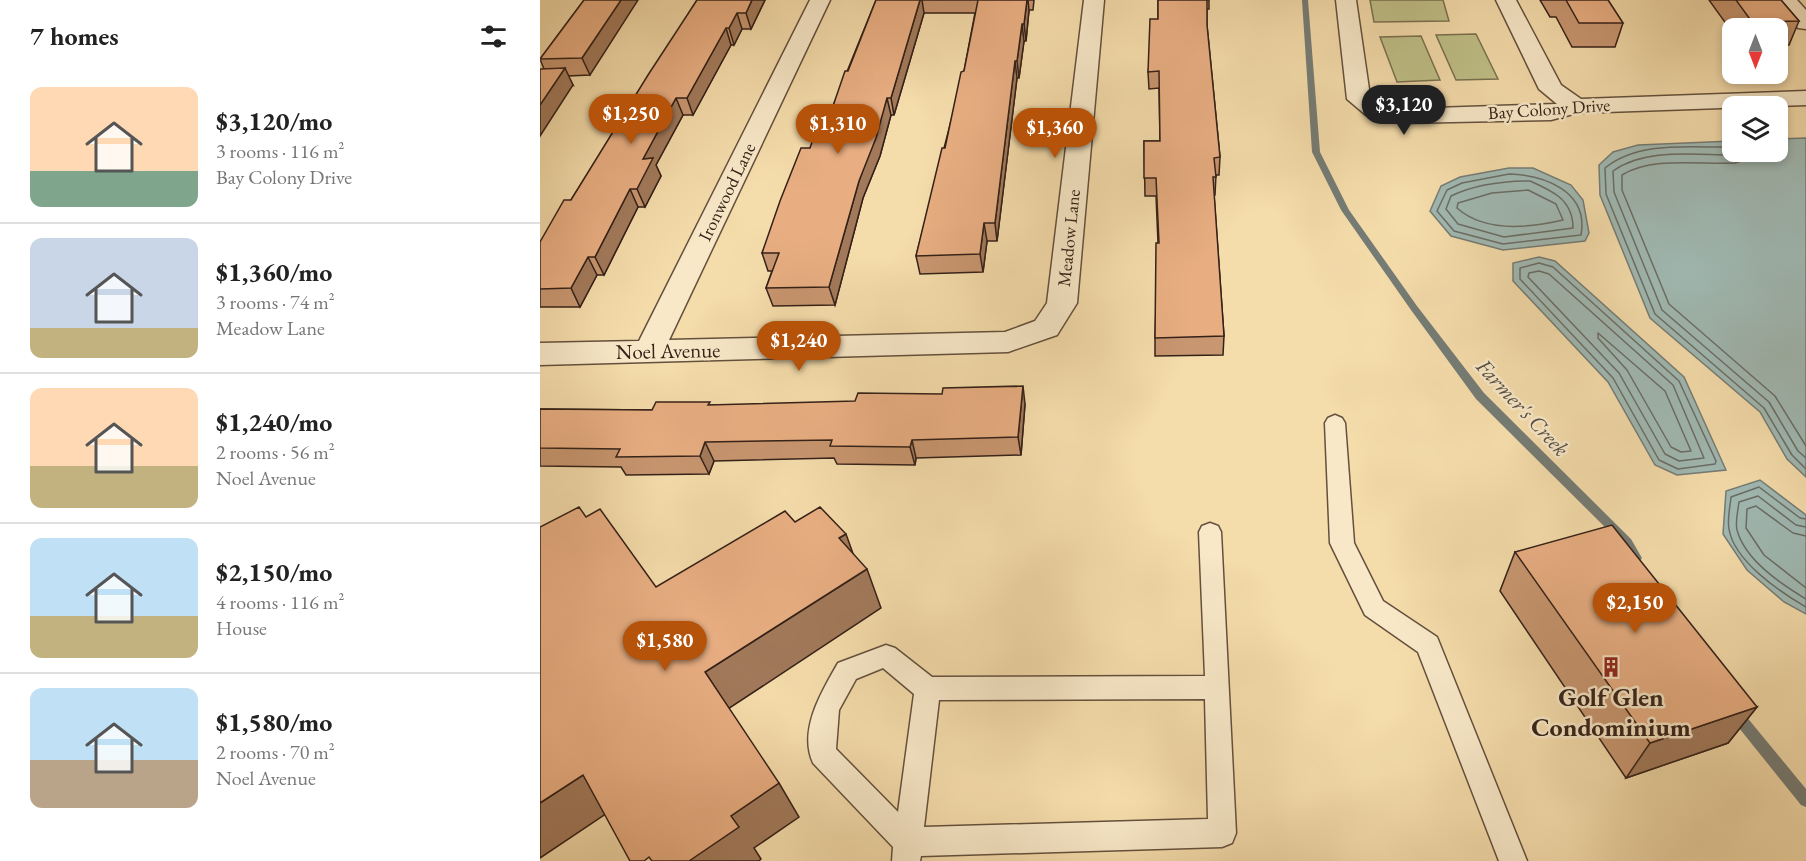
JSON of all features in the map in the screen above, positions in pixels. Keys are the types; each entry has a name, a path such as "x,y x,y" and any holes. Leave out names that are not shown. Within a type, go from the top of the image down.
{"street":[{"name":"Ironwood Lane","path":"649,351 820,0"},
{"name":"Meadow Lane","path":"1046,328 1062,303 1094,0"},
{"name":"Bay Colony Drive","path":"1346,0 1359,99 1374,110 1403,116 1539,113 1576,106 1806,98"},
{"path":"1506,0 1551,89 1576,106"},
{"path":"1786,0 1806,23"},
{"name":"Noel Avenue","path":"540,354 1008,342 1046,328"}],"lane":[{"path":"1335,423 1342,543 1374,608 1428,645 1513,861"},
{"path":"907,851 1222,833 1218,687 1210,532"},
{"path":"907,851 822,754 826,708 847,671 886,656 927,689 1218,687"},
{"path":"907,851 927,689"}],"green space":[{"path":"1370,0 1443,0 1449,21 1374,22"},
{"path":"1476,34 1498,79 1456,80 1436,35"},
{"path":"1421,36 1440,80 1397,82 1380,37"}],"water":[{"path":"1806,138 1806,477 1787,459 1760,412 1650,318 1600,195 1599,165 1613,152 1638,145 1722,141 1722,162 1788,162 1788,139"},
{"path":"1509,168 1533,168 1571,185 1583,200 1589,233 1585,241 1503,250 1451,236 1430,211 1441,186 1460,177"},
{"path":"1539,257 1555,261 1684,377 1726,470 1677,475 1655,465 1608,382 1513,281 1513,263"},
{"path":"1760,480 1806,515 1806,614 1784,602 1747,570 1723,534 1726,491"}],"building":[{"path":"584,0 621,0 582,58 540,59"},
{"path":"697,0 752,0 746,13 737,13 729,28 726,28 687,98 676,98 643,159 653,158 637,189 630,189 595,257 588,257 571,288 540,289 540,242 564,200 571,200"},
{"path":"876,0 920,0 891,98 887,98 876,138 859,181 829,287 766,288 779,253 762,253 780,201 801,148 810,148 824,107 833,106 845,71 848,71"},
{"path":"978,0 1027,0 1017,61 1015,61 995,223 984,223 980,254 916,256 942,148 945,148 961,72 964,71"},
{"path":"1158,0 1207,0 1207,25 1220,157 1214,158 1216,177 1213,177 1224,336 1155,338 1156,243 1159,243 1156,178 1144,178 1144,141 1160,141 1159,71 1148,72 1150,19 1158,19"},
{"path":"1566,0 1608,0 1623,23 1579,23"},
{"path":"1736,0 1781,0 1799,21 1788,21 1788,18 1749,18"},
{"path":"565,68 540,105 540,69"},
{"path":"1023,386 1018,437 912,440 910,447 830,446 832,440 705,442 700,456 616,457 620,449 540,448 540,409 652,410 656,402 710,402 708,405 855,401 858,393 942,394 943,388"},
{"path":"579,507 586,517 600,509 656,587 785,511 795,522 820,507 846,534 839,538 867,569 705,672 779,783 731,816 739,827 689,861 652,861 649,857 644,861 630,861 583,775 540,803 540,527"},
{"path":"1612,525 1757,707 1650,743 1515,552"}],"waterway":[{"name":"Farmer's Creek","path":"1305,0 1316,152 1345,210 1480,396 1627,542 1636,558"},
{"name":"Farmer's Creek","path":"1736,714 1806,800"}],"place":[{"name":"Golf Glen Condominium","path":"1611,667"}]}
